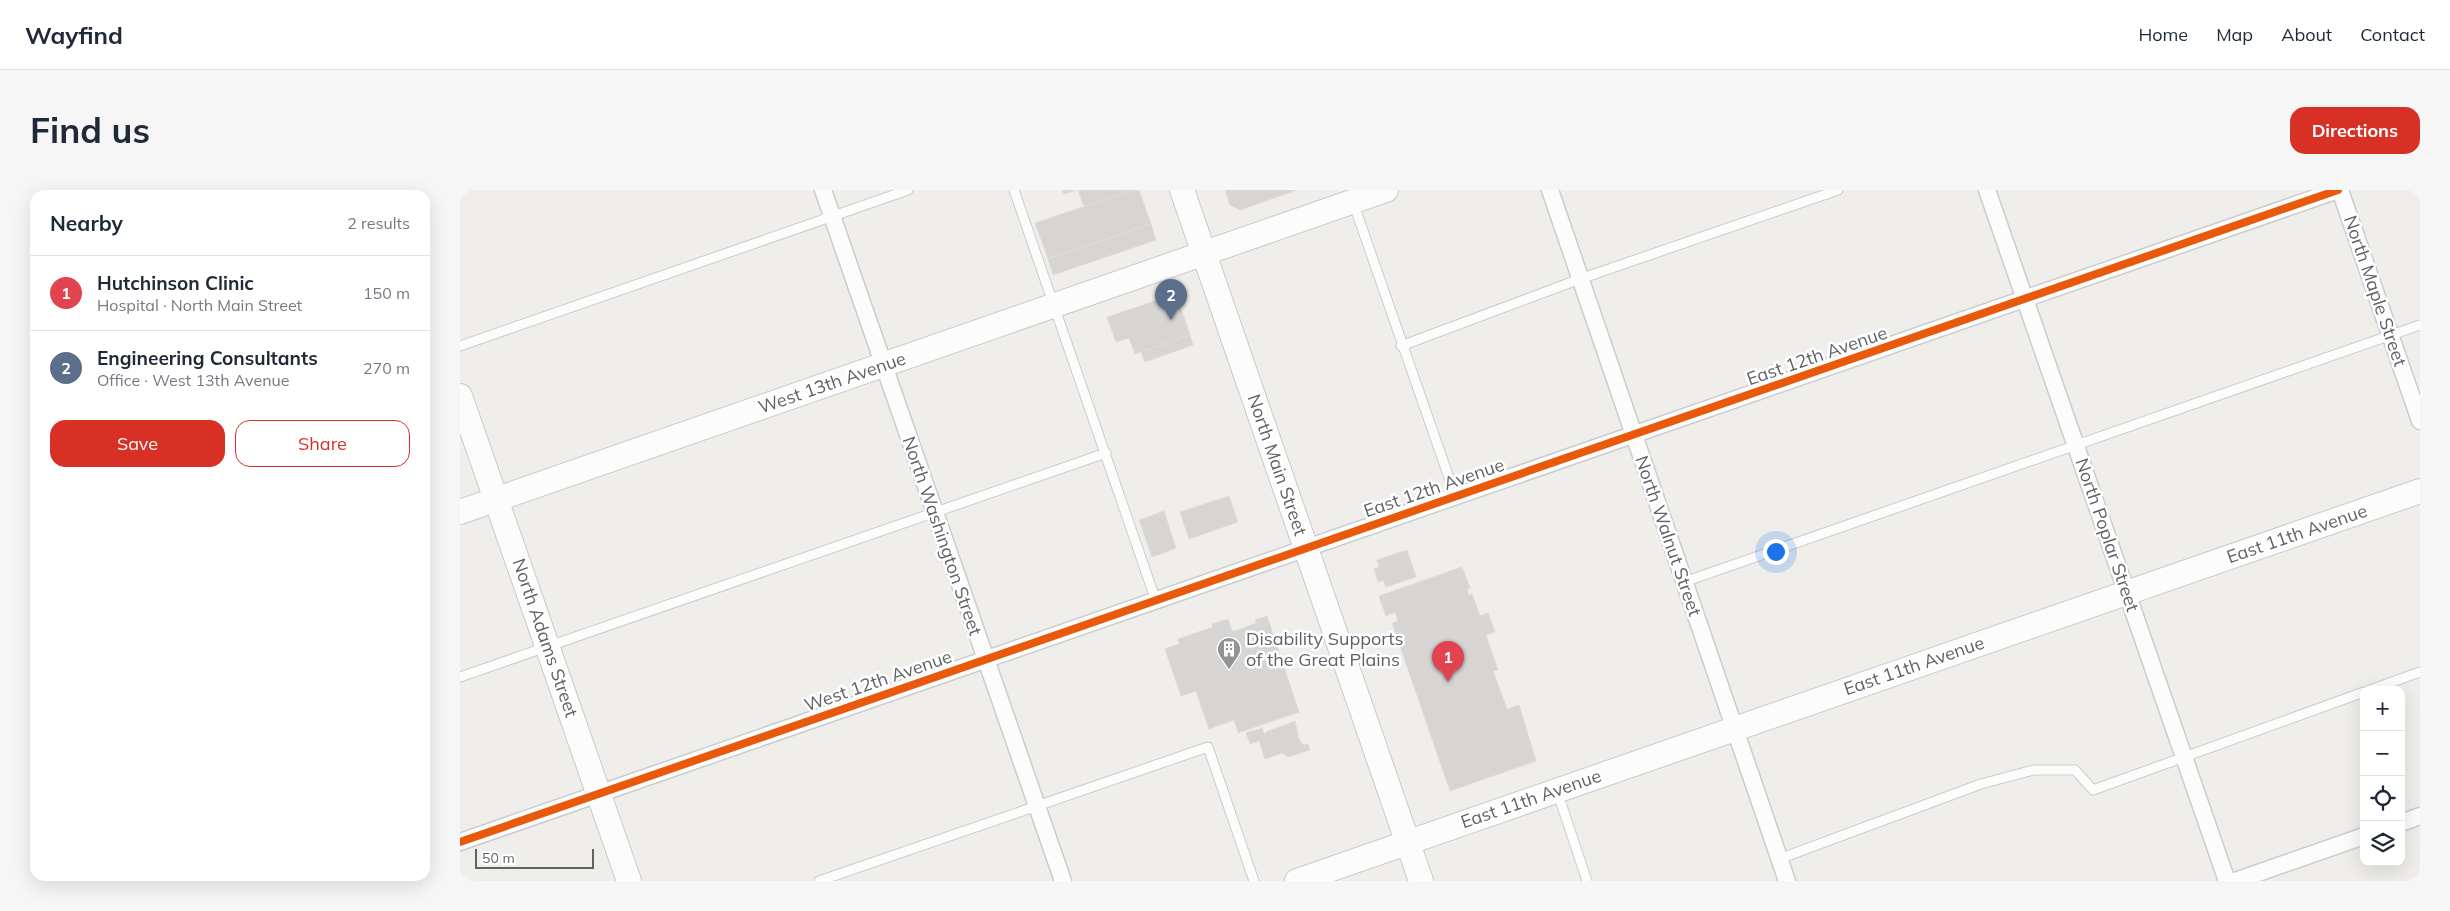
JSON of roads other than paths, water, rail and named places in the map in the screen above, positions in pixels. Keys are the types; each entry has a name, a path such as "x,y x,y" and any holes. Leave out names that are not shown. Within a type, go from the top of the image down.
{"street":[{"name":"North Washington Street","path":"822,190 1063,881"},
{"name":"North Main Street","path":"1182,190 1421,881"},
{"name":"West 13th Avenue","path":"460,512 1386,190"},
{"name":"North Walnut Street","path":"1550,190 1787,881"},
{"name":"North Poplar Street","path":"1987,190 2227,881"},
{"name":"East 12th Avenue","path":"1306,548 2339,190"},
{"name":"North Maple Street","path":"2339,190 2420,421"},
{"name":"North Adams Street","path":"460,396 629,881"},
{"name":"East 11th Avenue","path":"1297,881 2420,491"},
{"name":"West 12th Avenue","path":"460,842 1306,548"},
{"path":"2405,822 2420,816"},
{"path":"2235,881 2360,837"}],"lane":[{"path":"460,346 908,190"},
{"path":"1014,190 1156,601"},
{"path":"1401,346 1580,279 1838,190"},
{"path":"1352,202 1401,346 1455,495"},
{"path":"1684,582 2420,325"},
{"path":"460,677 1106,453"},
{"path":"2381,686 2420,672"},
{"path":"1779,859 1982,784 2033,770 2075,770 2092,790 2360,693"},
{"path":"819,881 1208,747 1254,881"},
{"path":"1556,790 1587,881"}],"place":[{"name":"Engineering Consultants","path":"1171,320"},
{"name":"Disability Supports of the Great Plains","path":"1229,670"},
{"name":"Hutchinson Clinic","path":"1448,682"}]}
